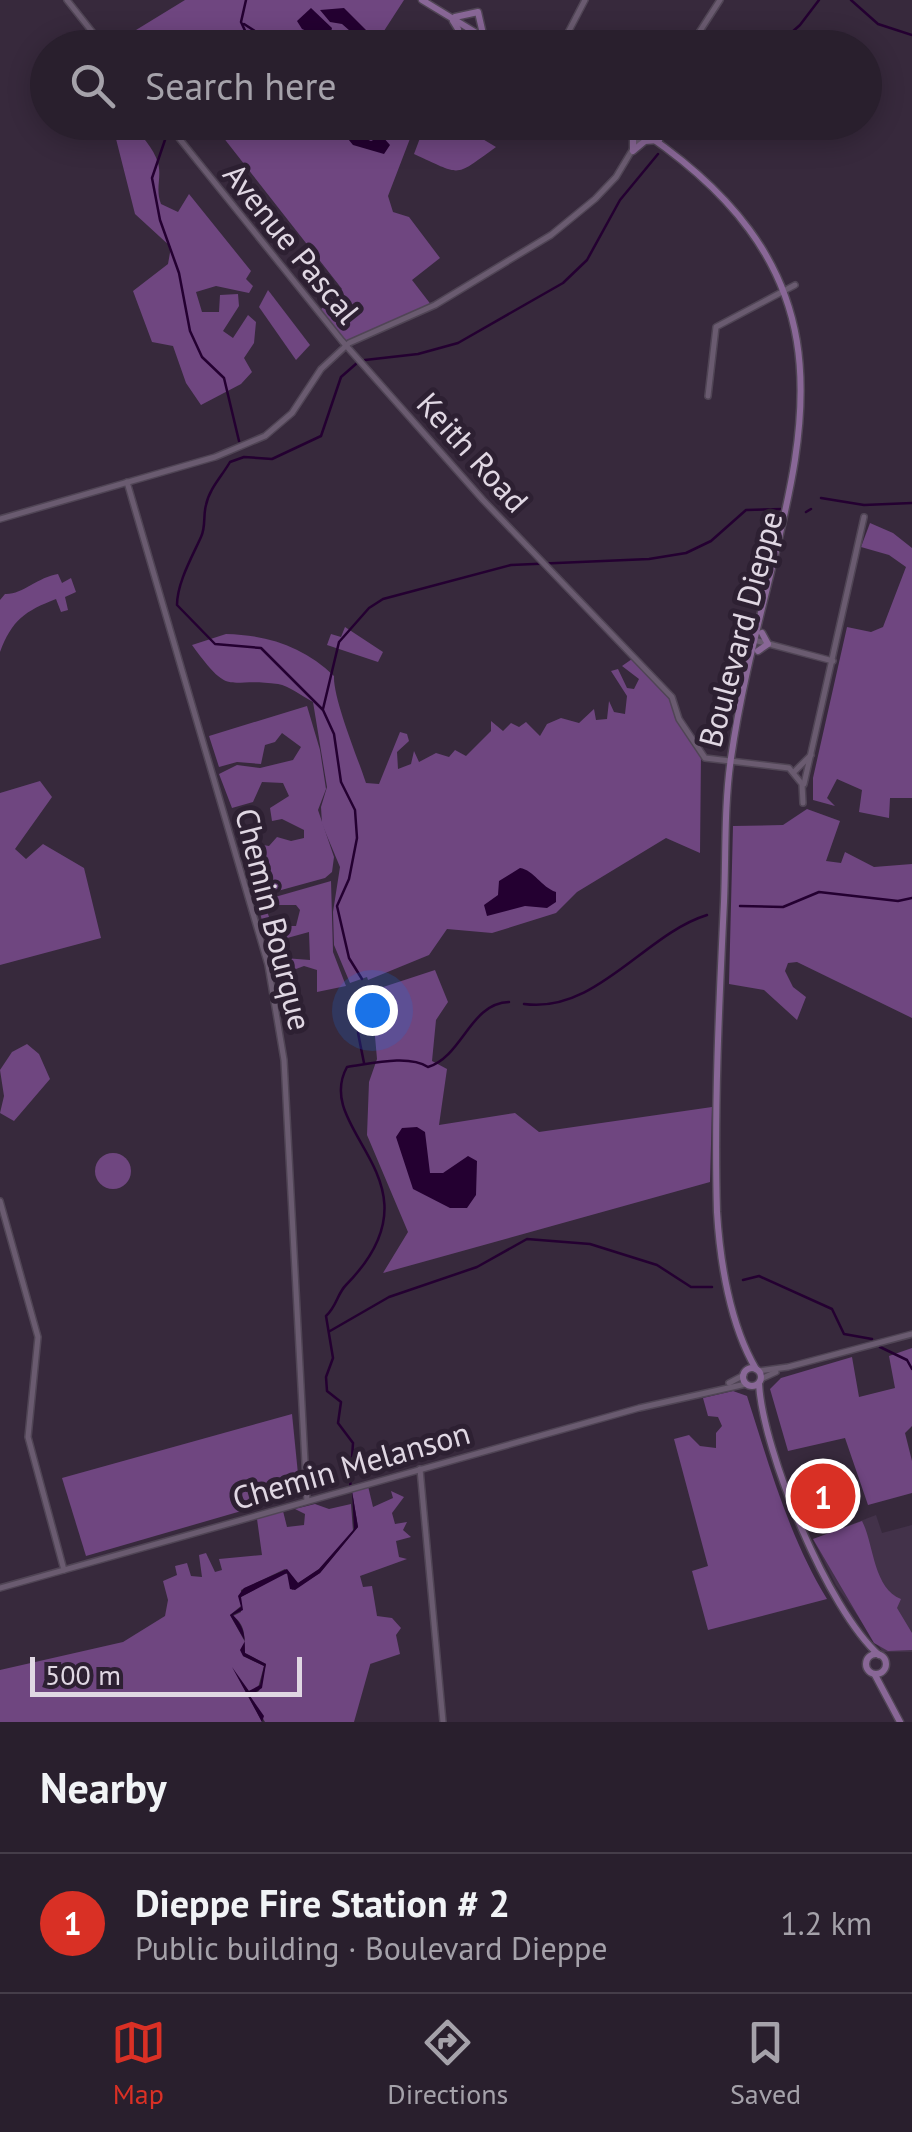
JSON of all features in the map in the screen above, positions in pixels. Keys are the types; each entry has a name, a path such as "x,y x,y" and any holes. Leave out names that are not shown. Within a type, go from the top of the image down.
{"main road":[{"path":"422,0 472,30"},
{"path":"449,16 466,18 478,12 483,30"},
{"path":"449,16 458,30"},
{"path":"633,140 633,150"},
{"path":"633,150 645,141 659,140 730,192"},
{"path":"789,272 798,295"},
{"name":"Boulevard Dieppe","path":"752,1378 722,1256 716,1201 730,758 796,512"},
{"path":"756,651 768,644 762,633"},
{"path":"752,1378 798,1521 860,1632 886,1661 884,1670 900,1722"},
{"path":"860,1632 868,1669 890,1696"},
{"path":"868,1658 879,1655"},
{"path":"874,1674 884,1670"}],"street":[{"path":"67,0 91,30"},
{"path":"569,30 584,0"},
{"path":"701,30 720,0"},
{"name":"Avenue Pascal","path":"181,140 346,345"},
{"path":"0,519 260,439 292,413 321,369 346,345 435,305 551,234 609,186 639,140"},
{"path":"708,396 716,326 795,285"},
{"name":"Keith Road","path":"346,345 483,500 673,699 678,717 705,758 730,758"},
{"name":"Chemin Bourque","path":"127,482 278,1009 307,1500"},
{"path":"803,803 803,787 864,517"},
{"path":"750,639 833,661"},
{"path":"794,772 812,752"},
{"path":"730,758 780,764 794,772 803,787"},
{"path":"0,1200 38,1337 28,1438 64,1570"},
{"name":"Chemin Melanson","path":"0,1588 912,1334"},
{"path":"420,1469 443,1722"}],"shaded area":[{"path":"185,0 404,0 385,30 136,30"},
{"path":"311,8 332,28 304,30 297,21"},
{"path":"344,8 366,30 349,30 330,22 320,10"},
{"path":"116,140 144,140 159,168 161,204 178,212 189,194 251,271 246,279 253,286 249,293 216,286 196,292 202,312 219,312 220,295 238,294 239,306 223,331 233,338 248,315 256,322 254,343 244,358 252,372 241,384 201,405 186,383 173,346 152,342 133,291 168,264 171,247 135,214"},
{"path":"225,140 409,140 388,196 393,212 409,217 440,258 412,280 432,306 346,345 318,312 342,289"},
{"path":"349,140 386,140 390,145 384,154 353,145"},
{"path":"419,140 484,140 496,147 457,170 414,154"},
{"path":"268,290 310,345 296,360 259,307"},
{"path":"870,523 893,533 912,548 912,798 890,798 889,818 859,812 862,790 837,779 827,798 835,806 813,800 813,778 847,627 871,632 883,627 906,567 889,555 861,547"},
{"path":"58,574 62,583 71,578 76,592 65,597 68,610 61,612 56,599 36,608 15,624 0,652 0,600 5,594"},
{"path":"345,627 383,652 378,662 327,645 331,634 341,637"},
{"path":"226,634 284,644 310,657 334,676 341,712 366,783 379,784 400,732 407,734 409,741 397,752 398,769 411,764 414,751 419,762 436,753 449,757 455,750 466,756 491,731 491,721 503,731 511,723 519,727 526,722 540,736 547,724 561,718 579,723 594,709 596,720 607,719 609,701 614,712 625,714 627,696 611,671 618,669 627,688 634,689 639,679 622,666 632,659 672,702 675,718 701,753 700,853 666,838 577,892 556,913 492,933 447,929 429,955 368,980 367,977 350,983 334,945 333,912 340,867 322,824 321,807 327,787 313,702 278,684 230,682 215,673 192,645"},
{"path":"307,706 326,789 318,810 334,857 332,872 325,878 263,895 252,889 239,841 269,846 277,837 291,841 304,838 304,830 282,819 272,821 270,808 289,796 283,783 262,782 253,802 232,808 219,774 237,765 260,768 293,760 301,747 282,733 275,742 265,745 261,764 237,762 219,767 209,736"},
{"path":"40,781 52,797 15,849 26,859 43,844 84,868 101,938 0,965 0,793"},
{"path":"807,809 840,821 826,861 841,863 845,852 874,867 912,864 912,1018 797,962 788,963 785,971 793,987 806,997 797,1020 764,990 729,984 733,826 783,825"},
{"path":"520,868 556,892 556,902 547,908 525,906 487,916 484,905 498,895 499,881"},
{"path":"331,881 333,952 346,986 317,992 317,970 304,966 288,972 295,992 284,997 273,966 284,958 310,960 309,932 280,940 280,951 272,958 260,913 267,911 272,926 296,926 300,910 296,905 263,905 261,901"},
{"path":"435,970 448,1002 436,1020 432,1061 447,1069 439,1125 515,1113 539,1132 712,1107 710,1182 383,1273 408,1232 367,1135 369,1082 377,1059 371,991"},
{"path":"27,1044 39,1054 50,1079 14,1121 0,1113 4,1096 0,1070 12,1052"},
{"path":"417,1127 425,1132 430,1173 443,1173 468,1156 477,1161 476,1195 467,1208 450,1208 413,1189 396,1137 402,1128"},
{"path":"113,1153 126,1158 131,1171 126,1184 113,1189 100,1184 95,1171 100,1158"},
{"path":"912,1348 912,1426 905,1433 912,1461 912,1493 868,1505 845,1438 788,1451 770,1389 781,1378 852,1357 859,1397 895,1388 889,1356"},
{"path":"733,1391 747,1396 791,1526 827,1599 708,1630 692,1571 708,1566 674,1439 689,1435 700,1446 716,1448 716,1433 722,1426 718,1417 708,1416 703,1398"},
{"path":"292,1414 300,1494 86,1556 62,1478"},
{"path":"368,1486 373,1507 393,1498 391,1491 404,1497 392,1513 395,1524 407,1522 403,1530 411,1537 396,1541 399,1557 407,1559 360,1576 363,1587 372,1586 377,1616 392,1618 401,1628 396,1635 400,1654 370,1664 354,1722 265,1722 250,1696 259,1691 266,1664 245,1653 243,1628 233,1616 241,1612 241,1597 284,1573 290,1575 292,1590 320,1573 358,1527 352,1491"},
{"path":"352,1491 358,1527 320,1573 295,1590 290,1589 287,1573 241,1597 243,1610 233,1615 245,1640 230,1615 241,1607 238,1596 244,1588 287,1569 298,1583 319,1569 354,1529"},
{"path":"315,1504 329,1509 351,1504 353,1531 319,1569 298,1583 285,1569 241,1590 241,1606 230,1615 245,1642 243,1656 264,1666 258,1688 248,1691 238,1677 262,1722 0,1722 0,1670 123,1642 165,1616 168,1600 163,1581 177,1575 175,1566 187,1563 191,1576 202,1577 199,1555 206,1553 215,1572 222,1570 219,1559 262,1555 257,1519 283,1511 287,1527 304,1525 305,1514 295,1509"},
{"path":"876,1515 882,1533 912,1525 912,1652 883,1652 836,1585 813,1539"},
{"path":"862,1521 880,1576 901,1599 897,1608 912,1633 912,1650 888,1651 874,1643 813,1539"},
{"path":"245,1641 245,1653 266,1664 262,1688 250,1696 264,1716 262,1722 232,1667 249,1691 260,1685 264,1666 243,1656 240,1650"}],"waterway":[{"path":"245,30 241,22 246,0"},
{"path":"794,30 819,0"},
{"path":"851,0 878,24 912,35"},
{"path":"244,24 253,30"},
{"path":"165,140 152,178 160,220 179,273 190,331 202,357 224,378 239,441"},
{"path":"365,360 418,354 458,343 563,283 587,260 620,200 658,154"},
{"path":"357,363 341,377 321,436 272,459 244,457 230,462 208,499 203,533 182,579 177,605 215,644 261,648 323,710 334,734 341,782 355,810 357,838 349,879 337,906 349,958 362,979"},
{"path":"821,498 864,505 912,503"},
{"path":"323,709 339,642 369,608 383,599 511,565 649,559 686,553 711,541 746,510 784,509"},
{"path":"806,512 811,509"},
{"path":"740,906 783,907 819,892 898,901 912,898"},
{"path":"524,1004 550,1004 574,997 662,938 707,915"},
{"path":"364,1063 358,1033 366,994"},
{"path":"350,1489 353,1443 338,1423 341,1402 327,1391 326,1377 333,1358 326,1316 374,1248 384,1216 382,1187 346,1114 341,1091 347,1067 400,1060 428,1067 450,1052 485,1011 509,1002"},
{"path":"330,1331 389,1297 477,1267 527,1239 590,1244 657,1265 691,1287 712,1287"},
{"path":"743,1280 759,1276 832,1309 844,1334 872,1339"},
{"path":"880,1347 907,1360 912,1369"}],"place":[{"name":"Dieppe Fire Station # 2","path":"823,1496"}]}
